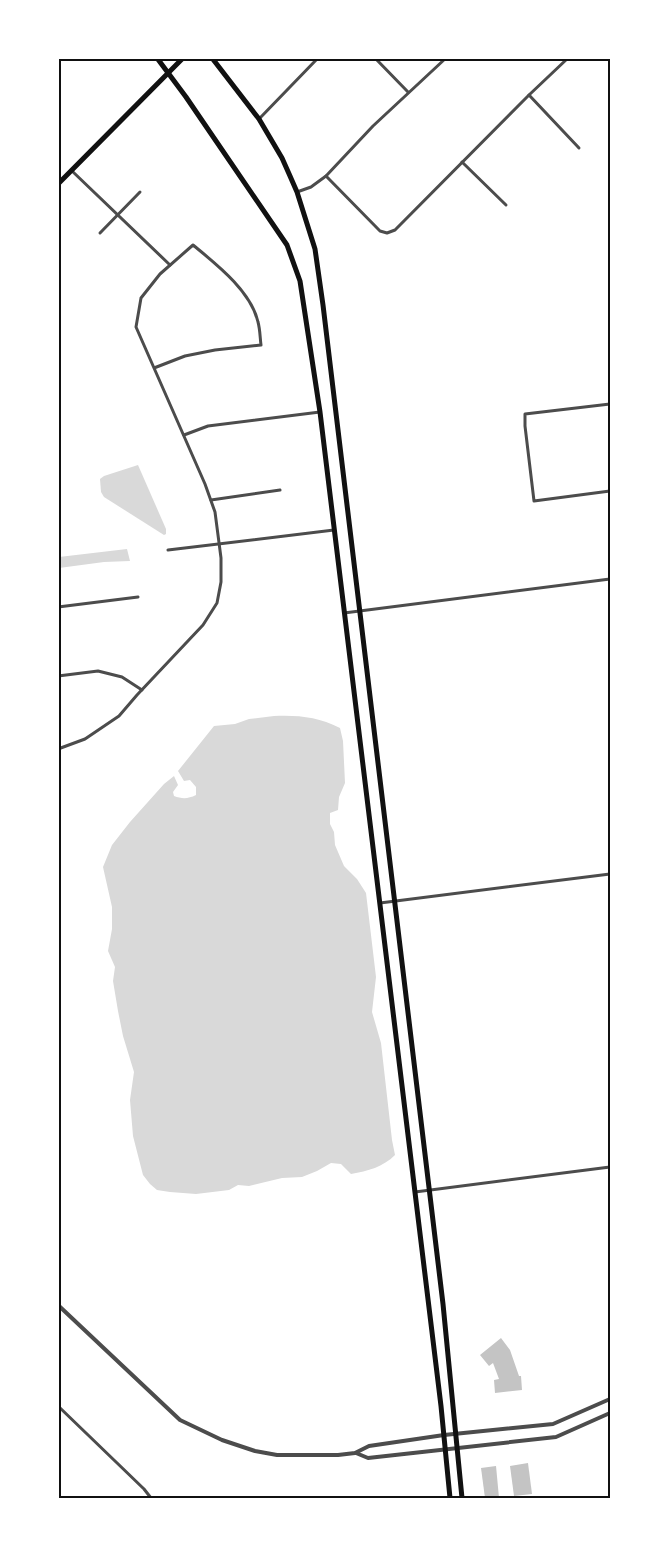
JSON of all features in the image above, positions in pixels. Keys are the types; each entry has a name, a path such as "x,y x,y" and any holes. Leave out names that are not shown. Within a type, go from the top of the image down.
{"main road":[{"path":"157,58 287,245 300,281 320,412 450,1498"},
{"path":"58,184 183,58"},
{"path":"212,58 259,119 282,158 297,192 315,249 443,1304 462,1498"},
{"path":"320,412 336,411"}],"street":[{"path":"259,119 318,58"},
{"path":"375,58 408,92"},
{"path":"297,192 311,188 326,176 373,126 446,58"},
{"path":"326,176 380,231 387,233 395,230 567,59"},
{"path":"529,95 579,148"},
{"path":"462,162 506,205"},
{"path":"71,171 171,265"},
{"path":"100,233 140,192"},
{"path":"58,748 85,739 119,716 203,625 217,603 221,582 221,558 215,512 136,327 141,298 160,274 193,245 232,280 247,297 258,320 261,345 185,356 154,368"},
{"path":"610,404 525,414 534,501 610,491"},
{"path":"184,435 208,426 320,412"},
{"path":"211,500 280,490"},
{"path":"168,550 334,530"},
{"path":"344,613 610,579"},
{"path":"58,607 138,597"},
{"path":"58,676 98,671 122,678 142,690"},
{"path":"380,903 610,874"},
{"path":"415,1192 610,1167"},
{"path":"58,1305 180,1420 211,1436 244,1448 277,1455 355,1453 369,1446 444,1435 553,1424 610,1399"},
{"path":"58,1406 151,1498"},
{"path":"355,1453 368,1458 556,1437 610,1413"}],"shaded area":[{"path":"138,465 166,529 164,535 104,497 101,492 100,479 104,476"},
{"path":"127,549 130,561 59,568 59,557"},
{"path":"274,716 308,718 324,721 340,728 343,741 345,783 339,797 338,810 330,813 330,824 334,832 335,845 344,866 357,879 366,893 376,977 372,1012 381,1043 395,1155 375,1168 351,1174 341,1164 331,1163 302,1177 282,1178 249,1186 238,1185 229,1190 196,1194 157,1190 143,1175 133,1136 130,1100 134,1072 118,1011 113,981 115,967 108,951 112,929 112,907 103,867 112,845 164,784 174,776 178,785 173,792 174,796 185,798 196,795 196,787 190,780 184,781 178,771 214,726"}],"building":[{"path":"501,1338 510,1350 519,1376 521,1376 522,1390 495,1393 494,1380 499,1379 493,1363 489,1366 480,1355"},
{"path":"528,1463 532,1494 514,1496 510,1466"},
{"path":"496,1466 499,1498 485,1498 481,1468"}]}
